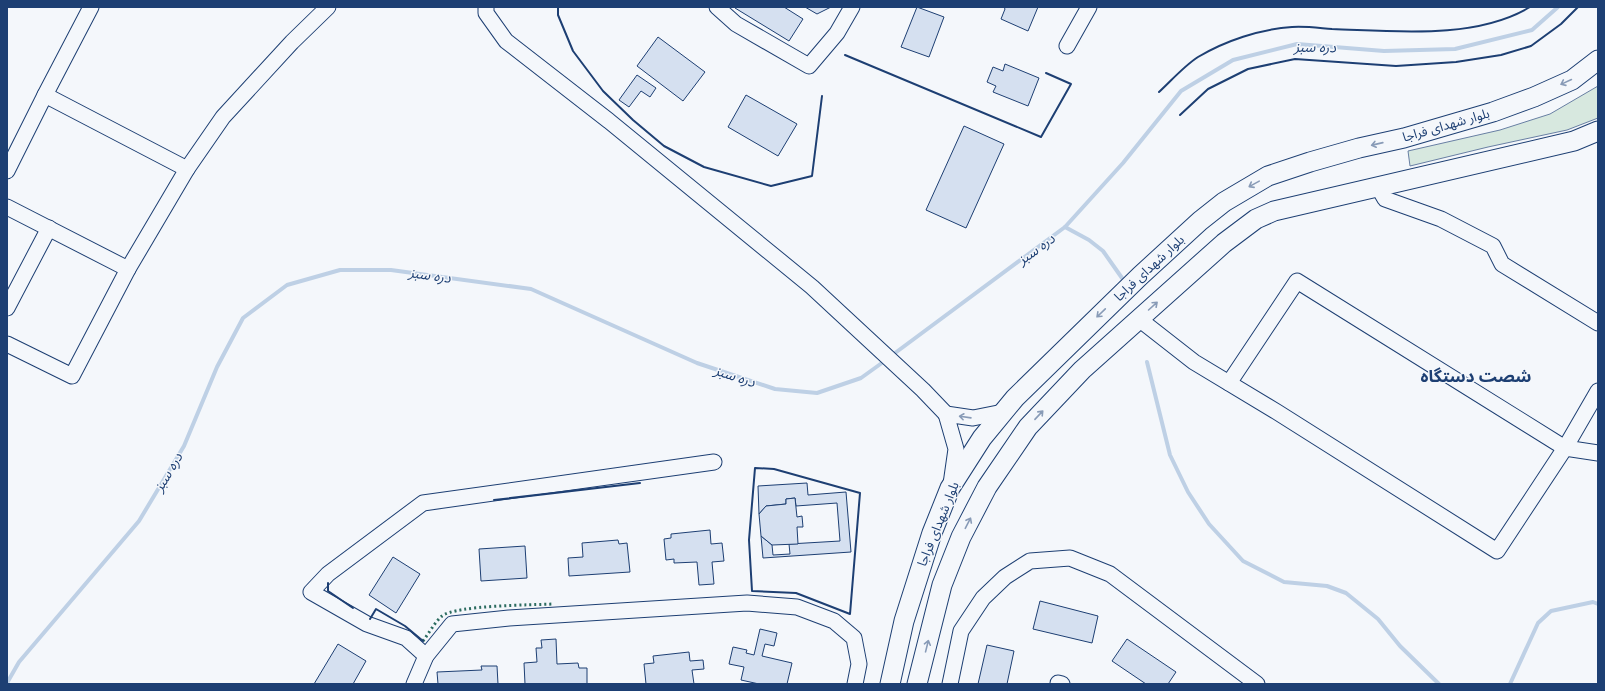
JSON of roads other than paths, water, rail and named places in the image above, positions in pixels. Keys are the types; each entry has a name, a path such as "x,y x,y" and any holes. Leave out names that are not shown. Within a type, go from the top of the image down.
{"main road":[{"name":"بلوار شهدای فراجا","path":"890,684 904,621 932,533 950,488 982,438 1015,398 1200,221 1224,202 1268,176 1359,148 1404,138 1493,112 1572,80 1598,60"},
{"name":"بلوار شهدای فراجا","path":"917,684 942,585 961,537 987,487 1028,427 1082,370 1224,244 1256,219 1274,211 1574,141 1598,131"}],"street":[{"path":"7,171 91,7"},
{"path":"7,344 72,376 128,269 187,169 224,117 292,42 328,7"},
{"path":"486,7 486,13 506,40 609,121 812,287 923,390 946,414 956,449 950,488"},
{"path":"717,7 736,24 809,66 837,33 852,7"},
{"path":"1067,46 1089,7"},
{"path":"45,95 187,169"},
{"path":"1378,187 1385,199 1441,220 1493,246 1502,264 1598,323"},
{"path":"7,206 128,269"},
{"path":"7,308 49,228"},
{"path":"1229,383 1297,281 1565,448 1598,453"},
{"path":"1139,319 1194,362 1498,551 1565,448 1598,391"},
{"path":"946,414 973,418 1003,412"},
{"path":"426,656 406,638 367,624 311,592 328,574 424,503 714,462"},
{"path":"950,684 961,630 983,598 1005,577 1030,561 1070,558 1110,574 1257,684"},
{"path":"414,684 426,656 452,624 509,618 747,603 797,607 834,620 854,638 859,664 855,684"},
{"path":"1058,684 1058,682 1062,684"}],"waterway":[{"name":"دره سبز","path":"891,356 1065,227 1123,163 1181,91 1233,60 1297,44 1384,51 1455,49 1532,30 1558,7"},
{"path":"1065,227 1089,240 1103,251 1122,278"},
{"name":"دره سبز","path":"7,683 19,662 139,521 184,446 217,367 243,318 287,285 340,270 391,270 531,289 697,363 775,389 817,393 861,378 886,360"},
{"path":"1147,362 1170,455 1188,492 1209,524 1243,561 1284,582 1327,586 1346,593 1378,619 1400,646 1439,684"},
{"path":"1510,684 1538,623 1551,611 1593,602 1598,604"}],"district":[{"name":"شصت دستگاه","path":"1476,376"}]}
